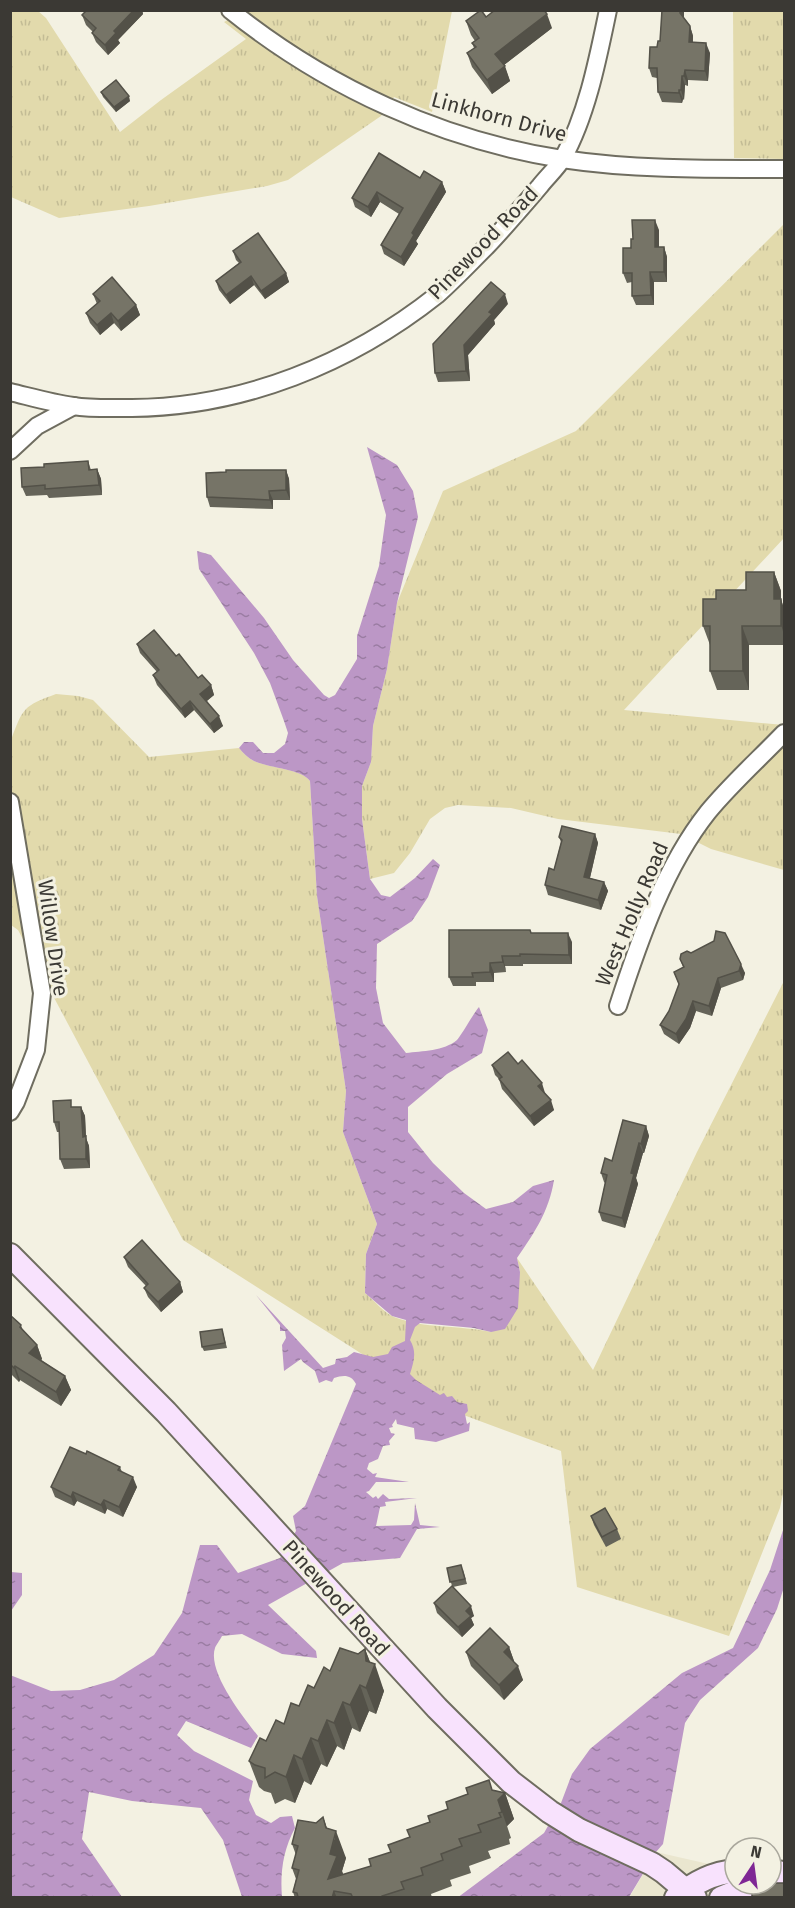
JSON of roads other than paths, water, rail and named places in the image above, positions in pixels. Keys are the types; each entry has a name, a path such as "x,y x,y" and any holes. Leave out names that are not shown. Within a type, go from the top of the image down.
{"street":[{"name":"Linkhorn Drive","path":"230,10 310,68 357,92 451,131 562,159 609,164 784,169"},
{"name":"Pinewood Road","path":"10,392 74,406 165,408 205,403 242,395 322,366 378,336 438,293 506,227 562,159 578,124 593,78 608,10"},
{"path":"10,451 37,426 74,406"},
{"name":"West Holly Road","path":"618,1006 642,936 668,876 687,842 709,811 784,733"},
{"name":"Willow Drive","path":"10,802 42,993 36,1050 10,1112"},
{"name":"Pinewood Road","path":"10,1255 166,1412 363,1628 511,1782 550,1812 579,1830 652,1864 685,1895"},
{"path":"685,1895 716,1875 723,1874"}],"water":[{"path":"367,447 397,465 413,491 418,517 397,603 387,669 373,726 371,762 362,786 362,819 370,879 381,895 390,897 415,878 433,859 440,865 428,897 412,921 377,944 376,988 383,1023 406,1053 433,1050 452,1044 459,1038 479,1007 488,1030 482,1053 447,1074 408,1107 408,1132 433,1163 464,1193 486,1209 513,1202 533,1186 554,1180 552,1191 540,1221 517,1258 520,1272 518,1308 505,1329 491,1332 474,1328 420,1323 415,1327 410,1340 414,1361 410,1374 440,1395 444,1393 447,1397 452,1396 457,1402 467,1404 468,1411 465,1414 467,1424 470,1422 469,1431 436,1442 415,1439 414,1428 397,1424 396,1419 393,1427 389,1428 391,1433 395,1434 389,1441 390,1445 383,1446 378,1459 369,1463 367,1469 373,1474 377,1473 375,1477 409,1482 376,1482 366,1492 373,1498 376,1496 378,1499 383,1494 389,1499 417,1498 385,1502 386,1506 380,1507 376,1526 411,1525 414,1520 415,1503 420,1525 440,1527 417,1529 400,1558 343,1563 268,1605 316,1651 317,1658 282,1654 242,1634 222,1636 215,1648 216,1669 228,1694 258,1736 251,1748 186,1721 177,1735 194,1751 253,1781 249,1800 256,1815 271,1823 280,1817 292,1816 295,1828 283,1862 282,1897 242,1897 223,1840 201,1808 132,1801 89,1792 82,1839 122,1897 11,1897 10,1675 51,1691 80,1690 114,1680 154,1655 182,1613 200,1545 217,1545 238,1573 280,1558 296,1531 293,1516 305,1506 356,1384 352,1378 344,1376 334,1378 332,1382 326,1380 319,1383 315,1371 301,1359 284,1371 282,1345 286,1338 285,1331 280,1331 280,1325 256,1295 323,1368 335,1364 336,1359 347,1357 354,1352 373,1357 388,1354 392,1347 405,1341 406,1320 392,1316 365,1293 366,1254 377,1224 343,1132 346,1091 317,896 310,781 292,771 254,761 239,748 244,742 253,742 263,753 274,753 285,744 288,733 270,683 254,653 199,569 197,551 211,555 264,618 293,660 324,695 329,698 335,695 357,659 357,636 379,566 386,515"},
{"path":"784,1527 784,1587 777,1609 758,1648 700,1700 685,1723 663,1844 629,1897 457,1898 544,1833 561,1803 572,1774 590,1749 682,1673 733,1648 770,1570"},
{"path":"11,1572 22,1573 22,1595 11,1611"}]}
